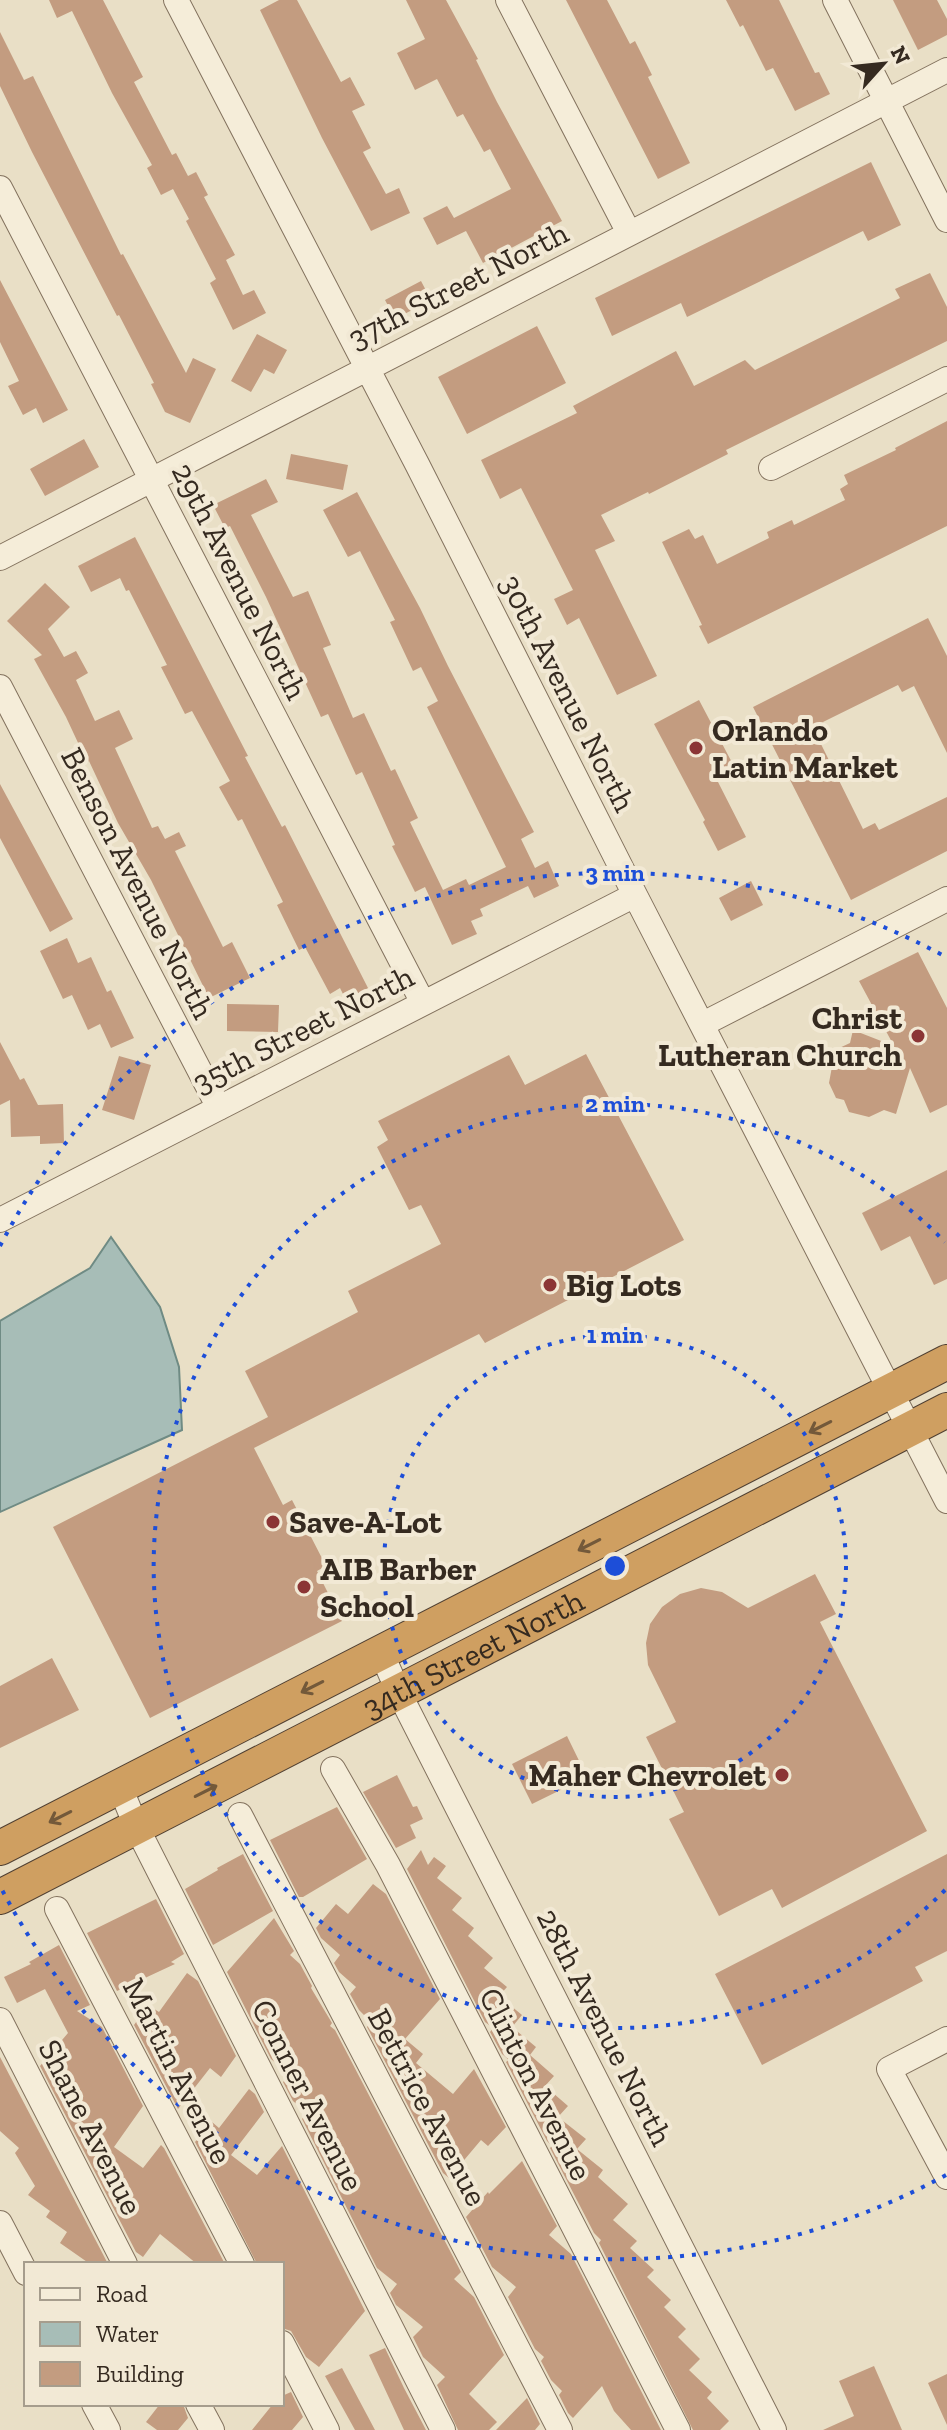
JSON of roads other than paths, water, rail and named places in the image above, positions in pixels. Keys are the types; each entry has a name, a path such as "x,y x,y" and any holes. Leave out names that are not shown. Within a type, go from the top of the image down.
{"highway":[{"name":"34th Street North","path":"0,1848 947,1362"},
{"name":"34th Street North","path":"0,1897 947,1410"}],"street":[{"name":"30th Avenue North","path":"176,0 947,1501"},
{"path":"508,0 629,233"},
{"path":"835,0 947,220"},
{"name":"37th Street North","path":"0,558 947,70"},
{"name":"29th Avenue North","path":"0,188 423,1003"},
{"path":"771,468 947,379"},
{"name":"Benson Avenue North","path":"0,687 219,1108"},
{"name":"35th Street North","path":"1,1217 635,895"},
{"path":"703,1024 947,899"},
{"name":"28th Avenue North","path":"381,1652 398,1691 774,2430"},
{"name":"Clinton Avenue","path":"333,1769 388,1865 678,2430"},
{"name":"Conner Avenue","path":"120,1787 136,1826 443,2430"},
{"name":"Bettrice Avenue","path":"240,1815 560,2430"},
{"name":"Martin Avenue","path":"57,1909 241,2262"},
{"name":"Shane Avenue","path":"0,2020 124,2262"},
{"path":"947,2039 889,2069 947,2177"},
{"path":"0,2223 24,2269"},
{"path":"284,2347 327,2430"},
{"path":"95,2406 108,2430"},
{"path":"199,2406 212,2430"}],"water":[{"path":"111,1237 160,1307 179,1367 182,1430 0,1512 0,1321 90,1268"}],"place":[{"name":"Orlando Latin Market","path":"696,748"},
{"name":"Christ Lutheran Church","path":"918,1036"},
{"name":"Big Lots","path":"550,1285"},
{"name":"Save-A-Lot","path":"273,1522"},
{"name":"AIB Barber School","path":"304,1587"},
{"name":"Maher Chevrolet","path":"782,1775"}]}
